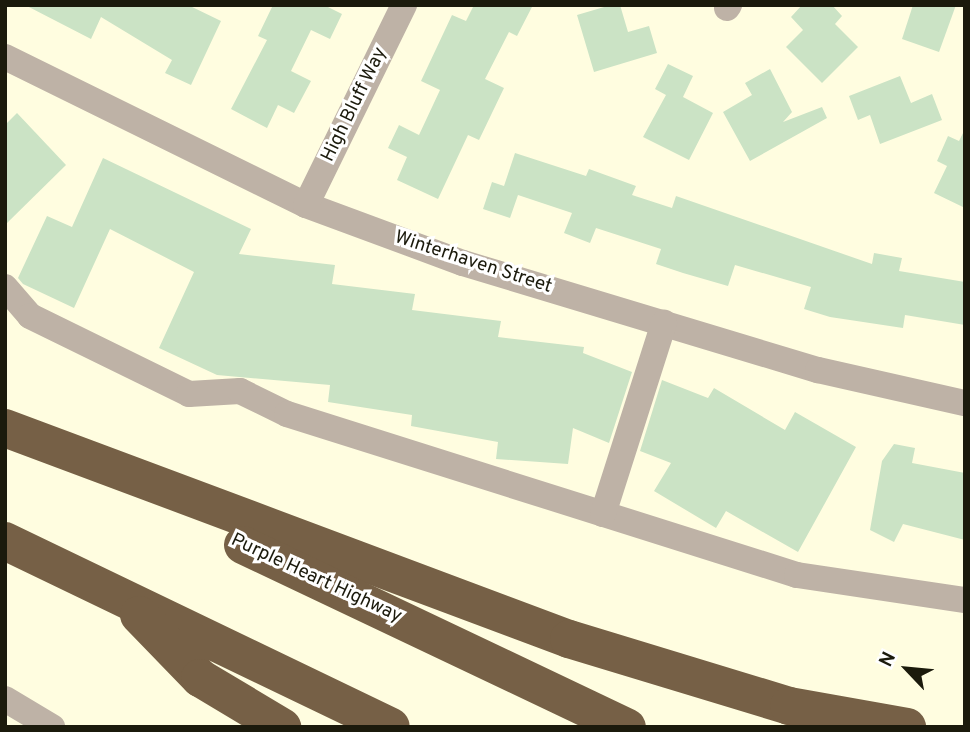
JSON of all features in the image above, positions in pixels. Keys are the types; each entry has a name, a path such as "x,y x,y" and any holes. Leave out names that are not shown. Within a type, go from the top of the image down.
{"highway":[{"name":"Purple Heart Highway","path":"5,430 627,727"},
{"path":"5,430 569,639 789,706 907,727"},
{"path":"5,541 391,727"},
{"path":"121,596 200,678 282,727"}],"street":[{"name":"High Bluff Way","path":"306,205 404,5"},
{"name":"Winterhaven Street","path":"5,57 306,205 463,263 818,370 965,403"},
{"path":"5,287 30,316 189,394 240,391 287,414 797,575 965,600"},
{"path":"603,514 664,323"},
{"path":"5,699 52,727"}],"building":[{"path":"25,5 188,5 221,21 191,85 165,73 172,60 101,17 91,39"},
{"path":"273,5 324,5 342,14 330,39 311,30 291,71 311,81 294,113 278,105 267,128 231,109 267,40 258,36"},
{"path":"474,5 533,5 517,36 509,32 485,79 504,88 479,140 468,135 438,199 397,180 407,157 388,148 399,125 419,135 440,90 421,81 452,15 466,21"},
{"path":"620,5 628,32 649,26 657,53 594,72 577,15"},
{"path":"802,5 832,5 842,16 835,24 858,47 822,83 786,47 803,30 791,17"},
{"path":"913,5 956,5 939,52 902,39"},
{"path":"668,64 693,76 683,97 713,113 689,160 643,137 666,95 655,89"},
{"path":"770,69 792,112 783,122 822,107 827,118 750,161 723,112 752,95 745,83"},
{"path":"900,76 911,103 932,94 942,120 880,144 870,115 858,120 849,96"},
{"path":"17,113 66,165 5,225 5,125"},
{"path":"965,129 965,208 934,193 947,166 937,161 948,136 959,141"},
{"path":"515,153 586,176 589,169 636,186 632,195 672,208 676,196 872,264 874,253 902,258 899,271 965,282 965,325 905,315 903,328 830,317 804,309 811,287 735,265 728,286 683,273 656,264 661,249 596,228 590,243 564,233 572,213 518,195 510,218 483,209 492,182 504,186"},
{"path":"103,158 251,229 239,254 335,265 332,284 415,294 412,310 501,321 498,337 584,347 583,353 632,372 609,443 573,428 568,464 496,459 498,442 411,426 412,415 328,402 330,385 217,375 159,348 194,272 110,229 74,308 23,284 18,278 47,216 72,227"},
{"path":"662,380 708,398 714,388 785,430 795,412 856,447 798,552 726,511 716,528 654,491 671,463 640,451"},
{"path":"894,444 915,448 912,463 965,473 965,540 903,524 894,542 870,530 882,461"}]}
